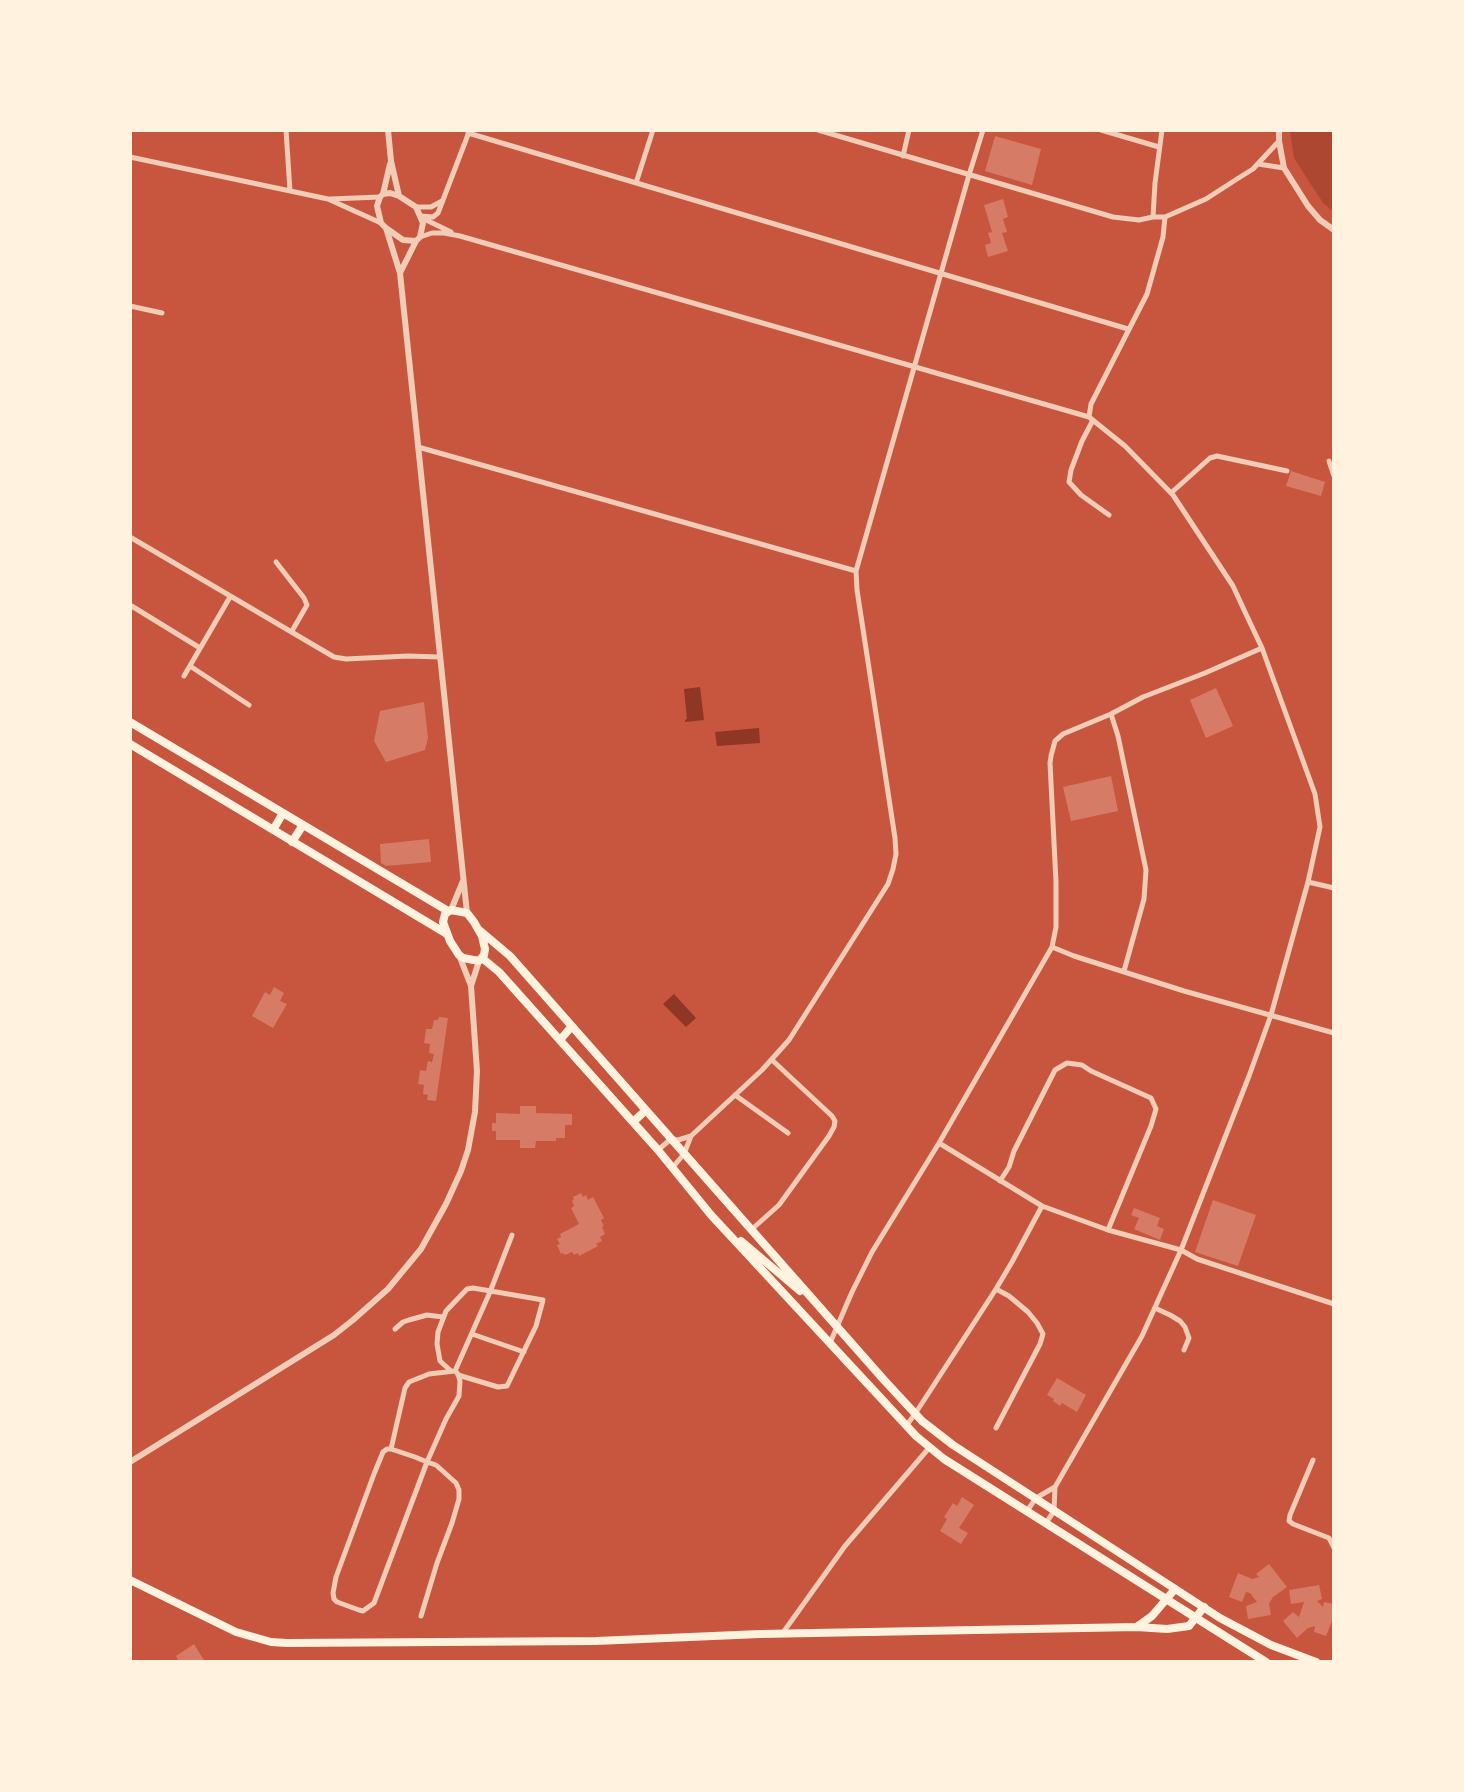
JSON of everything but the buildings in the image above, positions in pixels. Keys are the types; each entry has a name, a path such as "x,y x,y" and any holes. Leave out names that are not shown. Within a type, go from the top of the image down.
{"highway":[{"path":"130,722 450,910 467,914 482,936 485,949 481,960"},
{"path":"130,744 447,934"},
{"path":"273,830 283,813"},
{"path":"292,842 303,825"},
{"path":"450,910 443,921 447,934 459,955 466,959 481,960 499,972 673,1167 711,1215 929,1448 1266,1662"},
{"path":"478,929 510,956 915,1414 953,1445 1220,1618 1271,1645 1316,1662"},
{"path":"560,1040 572,1026"},
{"path":"633,1122 646,1110"},
{"path":"711,1215 822,1310"},
{"path":"944,1459 953,1445"}],"main road":[{"path":"130,1580 236,1632 271,1642 596,1641 782,1634 1137,1627 1167,1629 1189,1626 1204,1608"},
{"path":"1137,1627 1152,1617 1175,1589"}],"street":[{"path":"286,130 290,191"},
{"path":"388,130 391,161 399,196"},
{"path":"636,183 653,130"},
{"path":"818,130 1113,217 1139,220 1165,217 1206,199 1258,164 1279,141"},
{"path":"903,156 909,130"},
{"path":"673,1167 684,1154 691,1136 772,1060 789,1040 888,884 895,861 895,838 856,571 983,130"},
{"path":"1101,130 1159,147"},
{"path":"1153,217 1162,130"},
{"path":"1279,130 1284,168 1296,190 1320,220 1334,230"},
{"path":"422,217 434,217 438,213 469,132 1128,329"},
{"path":"130,157 328,199 381,223 403,240 418,239 432,233 460,236 1091,419 1148,467 1171,493 1233,586 1262,648 1312,784 1320,827 1308,882 1270,1015 1249,1076 1181,1250 1142,1336 1055,1487 1054,1510 1046,1523"},
{"path":"381,223 377,206 391,161"},
{"path":"1258,164 1284,168"},
{"path":"328,199 381,196 390,193 416,207 422,217 423,229 400,273"},
{"path":"416,207 431,207 443,200"},
{"path":"422,217 460,236"},
{"path":"1109,515 1081,495 1069,482 1071,470 1091,419 1091,404 1147,294 1163,237 1165,217"},
{"path":"386,228 400,273 467,914"},
{"path":"130,306 162,314"},
{"path":"418,447 856,571"},
{"path":"1171,493 1210,458 1217,456 1287,471"},
{"path":"1329,461 1334,476"},
{"path":"130,537 334,657 346,659 440,657"},
{"path":"276,562 307,605 292,631"},
{"path":"184,676 230,597"},
{"path":"130,605 200,648"},
{"path":"830,1343 872,1252 939,1143 1052,947 1056,927 1056,894 1050,763 1055,741 1063,734 1111,714 1143,697 1205,674 1262,648"},
{"path":"190,666 249,705"},
{"path":"1111,714 1118,736 1146,870 1144,898 1124,971"},
{"path":"450,910 464,881"},
{"path":"1308,882 1334,888"},
{"path":"1052,947 1184,991 1334,1034"},
{"path":"130,1462 334,1335 388,1288 421,1249 455,1186 468,1150 475,1112 477,1071 471,986 459,955"},
{"path":"471,986 481,960"},
{"path":"751,1230 779,1205 829,1136 835,1121 772,1060"},
{"path":"1000,1181 1009,1167 1014,1151 1055,1070 1067,1063 1082,1065 1151,1098 1156,1109 1107,1230"},
{"path":"735,1095 788,1132"},
{"path":"658,1150 671,1139 678,1140 691,1136"},
{"path":"939,1143 1042,1206 1107,1230 1181,1250 1197,1258 1334,1304"},
{"path":"906,1426 996,1289 1042,1206"},
{"path":"421,1616 436,1563 447,1538 459,1499 456,1484 443,1471 427,1462 391,1449 383,1452 336,1577 333,1599 337,1602 363,1611 374,1603 427,1462 459,1396 461,1385 455,1372 512,1235"},
{"path":"473,1288 543,1300 536,1326 507,1386 498,1387 455,1372 440,1361 437,1344 443,1317 450,1306 467,1289 473,1288"},
{"path":"996,1289 1009,1296 1028,1312 1043,1334 996,1428"},
{"path":"1155,1308 1180,1321 1185,1327 1189,1338 1184,1350"},
{"path":"395,1329 403,1322 427,1315 443,1317"},
{"path":"472,1334 524,1352"},
{"path":"391,1449 405,1388 409,1382 429,1374 455,1372"},
{"path":"782,1634 845,1546 929,1448"},
{"path":"1313,1460 1289,1521 1329,1538 1334,1548"},
{"path":"1027,1511 1036,1498 1055,1487"},
{"path":"1329,1538 1334,1532"}],"shaded area":[{"path":"1290,131 1333,131 1333,211 1323,203 1294,158"},
{"path":"700,687 704,720 685,722 687,719 684,689"},
{"path":"759,728 760,743 717,746 715,732"},
{"path":"674,994 696,1018 686,1027 663,1004"}]}
